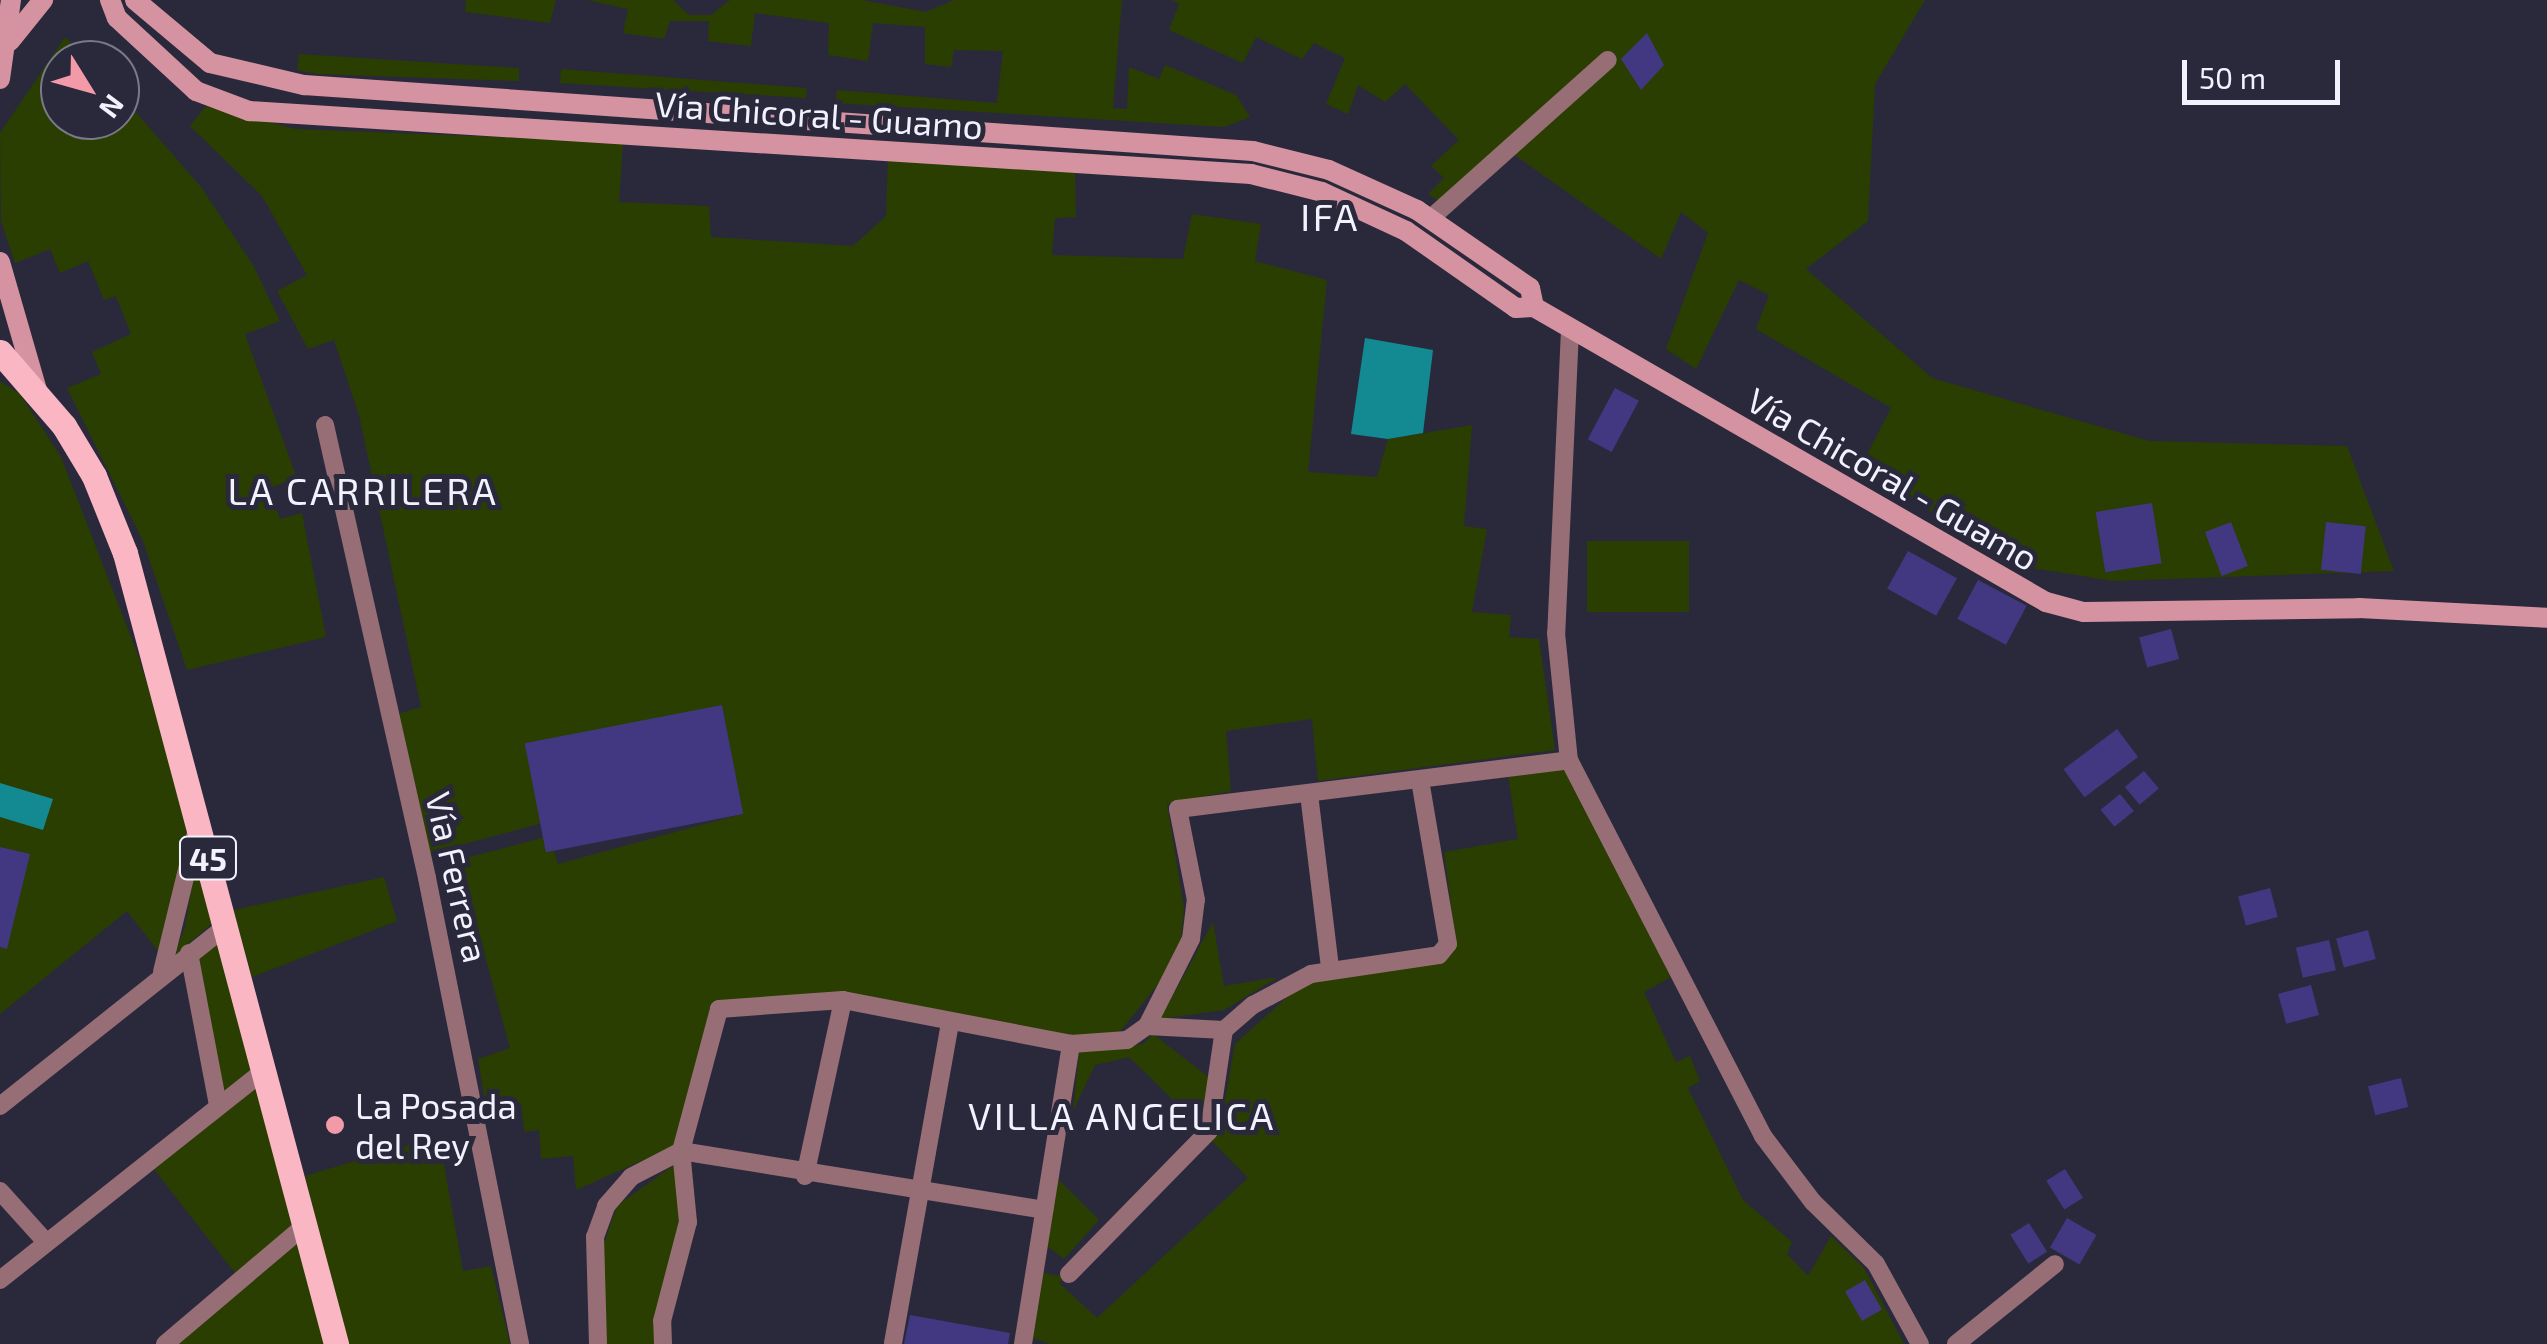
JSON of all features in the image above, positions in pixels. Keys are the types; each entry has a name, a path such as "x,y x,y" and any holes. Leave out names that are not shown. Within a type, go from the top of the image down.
{"main road":[{"name":"45","path":"0,352 37,390 112,518 226,926 261,1073 336,1344"}],"street":[{"path":"0,79 12,0"},
{"path":"5,54 43,0"},
{"name":"Vía Chicoral - Guamo","path":"110,0 116,18 196,91 223,104 300,117 1251,174 1322,192 1406,231 1516,308 1534,307 2046,602 2084,612 2359,608 2547,618"},
{"name":"Vía Chicoral - Guamo","path":"135,0 210,63 257,78 556,103 1254,150 1330,170 1424,214 1530,288 1534,307"},
{"path":"1406,231 1608,60"},
{"path":"553,132 556,103"},
{"path":"825,149 827,122"},
{"path":"1032,161 1034,136"},
{"path":"1190,170 1193,148"},
{"path":"0,262 37,390"},
{"path":"1570,330 1556,634 1569,760 1763,1136 1813,1202 1876,1264 1920,1344"},
{"name":"Vía Ferrera","path":"325,425 427,878 520,1344"},
{"path":"663,1344 662,1321 688,1222 681,1151 718,1009 843,1000 1071,1044 1127,1040 1147,1026 1192,939 1196,900 1178,809 1569,760"},
{"path":"1069,1274 1209,1131 1224,1030 1253,1005 1330,968 1439,955 1448,944 1420,780"},
{"path":"1309,794 1330,968"},
{"path":"162,972 198,823"},
{"path":"0,1106 162,972 226,926"},
{"path":"189,953 218,1105"},
{"path":"805,1176 843,1000"},
{"path":"893,1344 950,1022"},
{"path":"1147,1026 1224,1030"},
{"path":"1022,1344 1071,1044"},
{"path":"0,1280 261,1073"},
{"path":"598,1344 595,1237 606,1206 632,1177 681,1151 805,1176 1044,1210"},
{"path":"0,1192 46,1242"},
{"path":"165,1344 304,1226"},
{"path":"1956,1344 2055,1264"}],"shaded area":[{"path":"466,0 556,0 550,23 465,12"},
{"path":"587,0 673,0 689,15 711,15 730,0 862,0 926,12 954,0 1122,0 1113,108 1127,109 1129,67 1159,79 1165,65 1236,95 1250,117 1224,127 835,103 837,90 997,103 1003,51 954,50 951,67 925,64 925,27 873,23 868,61 828,55 829,23 755,13 751,46 708,41 709,21 670,21 664,39 623,33 628,9"},
{"path":"1172,0 1925,0 1875,84 1868,221 1806,269 1932,378 2149,441 2347,446 2394,571 2113,581 2026,567 1859,470 1891,408 1756,329 1769,295 1739,280 1696,369 1666,349 1708,233 1681,212 1661,259 1505,148 1450,208 1428,194 1444,178 1431,166 1459,140 1405,84 1385,102 1358,85 1348,114 1326,104 1345,58 1314,43 1302,59 1256,37 1243,63 1169,30 1179,4"},
{"path":"299,54 519,68 519,81 318,74 297,70"},
{"path":"561,69 807,88 806,98 560,83"},
{"path":"40,74 40,140 140,140 140,117 201,187 253,265 280,321 245,334 297,479 268,488 280,519 302,513 326,637 187,670 143,541 67,388 101,374 92,352 131,334 116,296 104,300 88,261 60,273 50,249 15,263 1,221 0,133"},
{"path":"206,106 296,129 623,142 619,202 709,206 711,237 853,246 886,216 888,159 1075,167 1076,217 1055,218 1052,255 1183,259 1192,214 1261,224 1255,261 1327,280 1308,472 1377,477 1388,439 1472,425 1464,526 1487,529 1472,612 1511,615 1509,637 1539,639 1555,750 1318,781 1312,719 1226,731 1231,791 1167,804 1184,908 1181,940 1163,978 1119,1033 1067,1038 841,992 716,1003 677,1145 576,1190 573,1156 541,1159 539,1130 524,1132 521,1103 486,1107 478,1059 510,1048 459,860 549,836 558,864 742,814 722,705 528,752 546,822 427,854 391,716 421,707 359,415 334,340 308,349 277,291 307,275 262,196 190,126"},
{"path":"1365,338 1433,350 1423,433 1388,439 1351,434"},
{"path":"0,381 20,394 61,457 138,655 189,819 162,956 127,911 0,1014"},
{"path":"1587,541 1689,541 1689,612 1587,612"},
{"path":"1564,767 1671,977 1644,992 1676,1062 1690,1056 1700,1081 1688,1088 1743,1200 1792,1242 1787,1254 1808,1276 1831,1236 1864,1268 1904,1344 1051,1344 1028,1337 1039,1272 1065,1277 1059,1283 1097,1318 1248,1178 1207,1136 1223,1111 1235,1044 1305,981 1456,945 1444,852 1518,839 1508,775"},
{"path":"0,783 53,799 43,830 0,817"},
{"path":"198,848 216,920 172,958 185,928"},
{"path":"384,877 397,921 252,977 233,910"},
{"path":"1213,922 1224,986 1278,977 1224,1010 1160,1019"},
{"path":"223,940 252,1072 221,1095 199,957"},
{"path":"1153,1034 1210,1078 1198,1124 1129,1057 1095,1065 1073,1111 1079,1051 1143,1044"},
{"path":"256,1086 297,1222 235,1273 149,1163"},
{"path":"439,1136 463,1271 491,1266 510,1344 346,1344 305,1176"},
{"path":"678,1162 680,1224 657,1344 606,1344 602,1249 617,1206"},
{"path":"1058,1179 1099,1220 1064,1259 1047,1246"},
{"path":"301,1234 333,1344 177,1344"}],"building":[{"path":"1647,33 1664,65 1641,90 1621,59"},
{"path":"1615,388 1639,401 1612,452 1588,439"},
{"path":"2152,503 2162,563 2105,572 2096,512"},
{"path":"2231,522 2248,566 2222,576 2205,532"},
{"path":"2326,522 2366,526 2361,574 2321,570"},
{"path":"1908,551 1957,578 1936,616 1887,589"},
{"path":"1978,580 2027,606 2006,645 1957,619"},
{"path":"2171,629 2179,659 2147,667 2139,638"},
{"path":"722,705 743,814 546,852 525,743"},
{"path":"2117,729 2138,757 2085,797 2063,769"},
{"path":"2144,771 2159,789 2140,805 2125,787"},
{"path":"2120,794 2134,811 2114,827 2101,810"},
{"path":"0,847 30,854 7,949 0,947"},
{"path":"2270,888 2278,917 2246,926 2238,897"},
{"path":"2368,930 2376,959 2344,968 2336,939"},
{"path":"2329,940 2336,970 2303,978 2296,948"},
{"path":"2311,985 2319,1015 2286,1024 2278,994"},
{"path":"2401,1078 2408,1107 2375,1115 2368,1086"},
{"path":"2065,1169 2083,1198 2064,1209 2046,1181"},
{"path":"2067,1218 2096,1235 2079,1264 2050,1247"},
{"path":"2029,1223 2047,1252 2028,1263 2010,1235"},
{"path":"1865,1280 1882,1309 1862,1321 1845,1292"},
{"path":"910,1315 1010,1333 1008,1344 904,1344"}],"place":[{"name":"La Posada del Rey","path":"335,1125"}],"district":[{"name":"IFA","path":"1330,217"},
{"name":"LA CARRILERA","path":"363,491"},
{"name":"VILLA ANGELICA","path":"1122,1116"}]}
